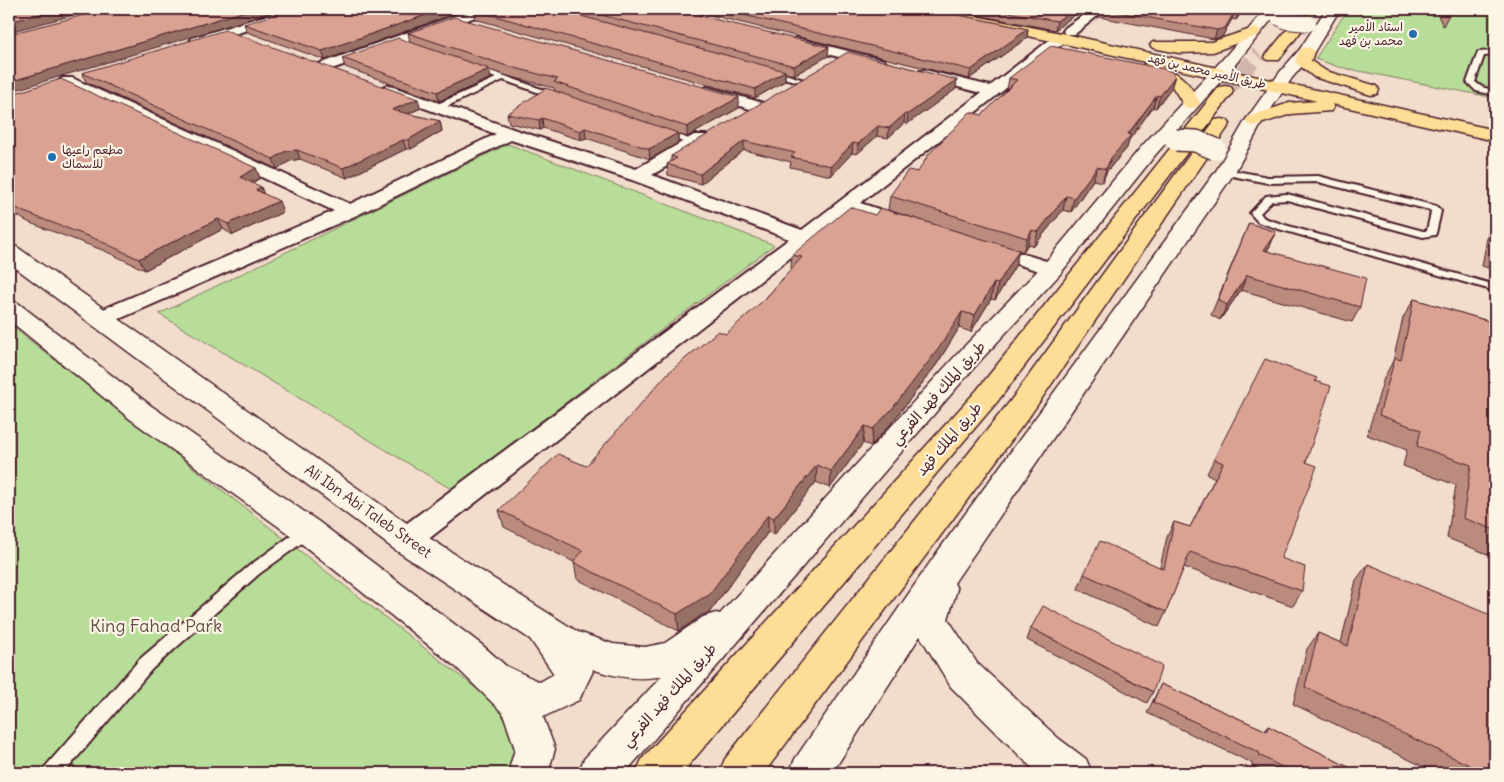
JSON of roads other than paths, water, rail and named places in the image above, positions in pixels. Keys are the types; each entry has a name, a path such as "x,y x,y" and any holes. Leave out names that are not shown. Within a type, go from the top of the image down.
{"highway":[{"name":"طريق الأمير محمد بن فهد","path":"918,9 1066,34"},
{"name":"طريق الأمير محمد بن فهد","path":"969,9 1090,40 1228,81 1270,61 1495,136"},
{"path":"1270,61 1292,9"},
{"path":"1270,61 1320,14"},
{"path":"1090,40 1198,48 1213,47 1270,61"},
{"path":"1090,40 1127,62 1163,72 1183,85 1191,103"},
{"path":"1306,52 1302,62 1320,74 1340,82 1394,96 1422,113"},
{"path":"739,773 1021,407 1228,81"},
{"name":"طريق الملك فهد","path":"656,773 988,396 1228,81"},
{"path":"1254,121 1279,110 1311,105 1422,113"},
{"name":"طريق الأمير محمد بن فهد","path":"1422,113 1495,121"}],"main road":[{"name":"طريق الملك فهد الفرعي","path":"809,773 1220,160 1254,121 1270,61 1275,12"},
{"path":"1275,12 1287,21 1320,14"},
{"name":"طريق الملك فهد الفرعي","path":"598,773 750,605 969,357 1052,269 1149,150 1191,103 1228,81 1270,61 1306,52 1320,14"},
{"path":"1149,150 1176,140 1194,140 1204,143 1220,160"},
{"name":"Ali Ibn Abi Taleb Street","path":"9,252 406,540 566,644 613,660 645,663 673,657 750,605"},
{"path":"9,308 140,412 308,531 469,656 519,703 535,749 528,773"},
{"path":"948,564 930,621 964,675 1044,752 1072,773"},
{"path":"488,674 540,701 566,688 574,671 536,626"}],"street":[{"path":"180,46 301,9"},
{"path":"324,67 484,9"},
{"path":"406,540 804,238 1100,9"},
{"path":"672,10 697,14"},
{"path":"455,19 483,27"},
{"path":"227,32 254,41"},
{"path":"780,38 891,66"},
{"path":"741,115 845,54"},
{"path":"307,60 352,77"},
{"path":"909,70 992,91"},
{"path":"51,86 86,75"},
{"path":"68,81 350,211"},
{"path":"371,84 510,134 638,176 804,238"},
{"path":"691,87 757,106"},
{"path":"102,318 350,211 510,134"},
{"path":"638,176 710,134"},
{"path":"846,205 930,231"},
{"path":"968,243 1052,269"}],"lane":[{"path":"394,41 412,47"},
{"path":"1495,52 1481,54 1470,82 1479,89 1495,93"},
{"path":"466,66 566,99"},
{"path":"762,70 800,80"},
{"path":"436,108 502,78"},
{"path":"658,130 694,143"},
{"path":"1220,160 1268,180 1318,179 1426,205 1436,211 1431,233 1423,234 1287,197 1269,198 1255,213 1261,220 1270,224 1495,288"},
{"path":"52,773 146,664 254,570 308,531"}],"tunnel":[{"path":"1225,91 1259,54"}],"place":[{"name":"استاد الأمير محمد بن فهد","path":"1413,34"},
{"name":"مطعم راعيها للاسماك","path":"52,157"}],"park label":[{"name":"King Fahad Park","path":"156,626"}]}
